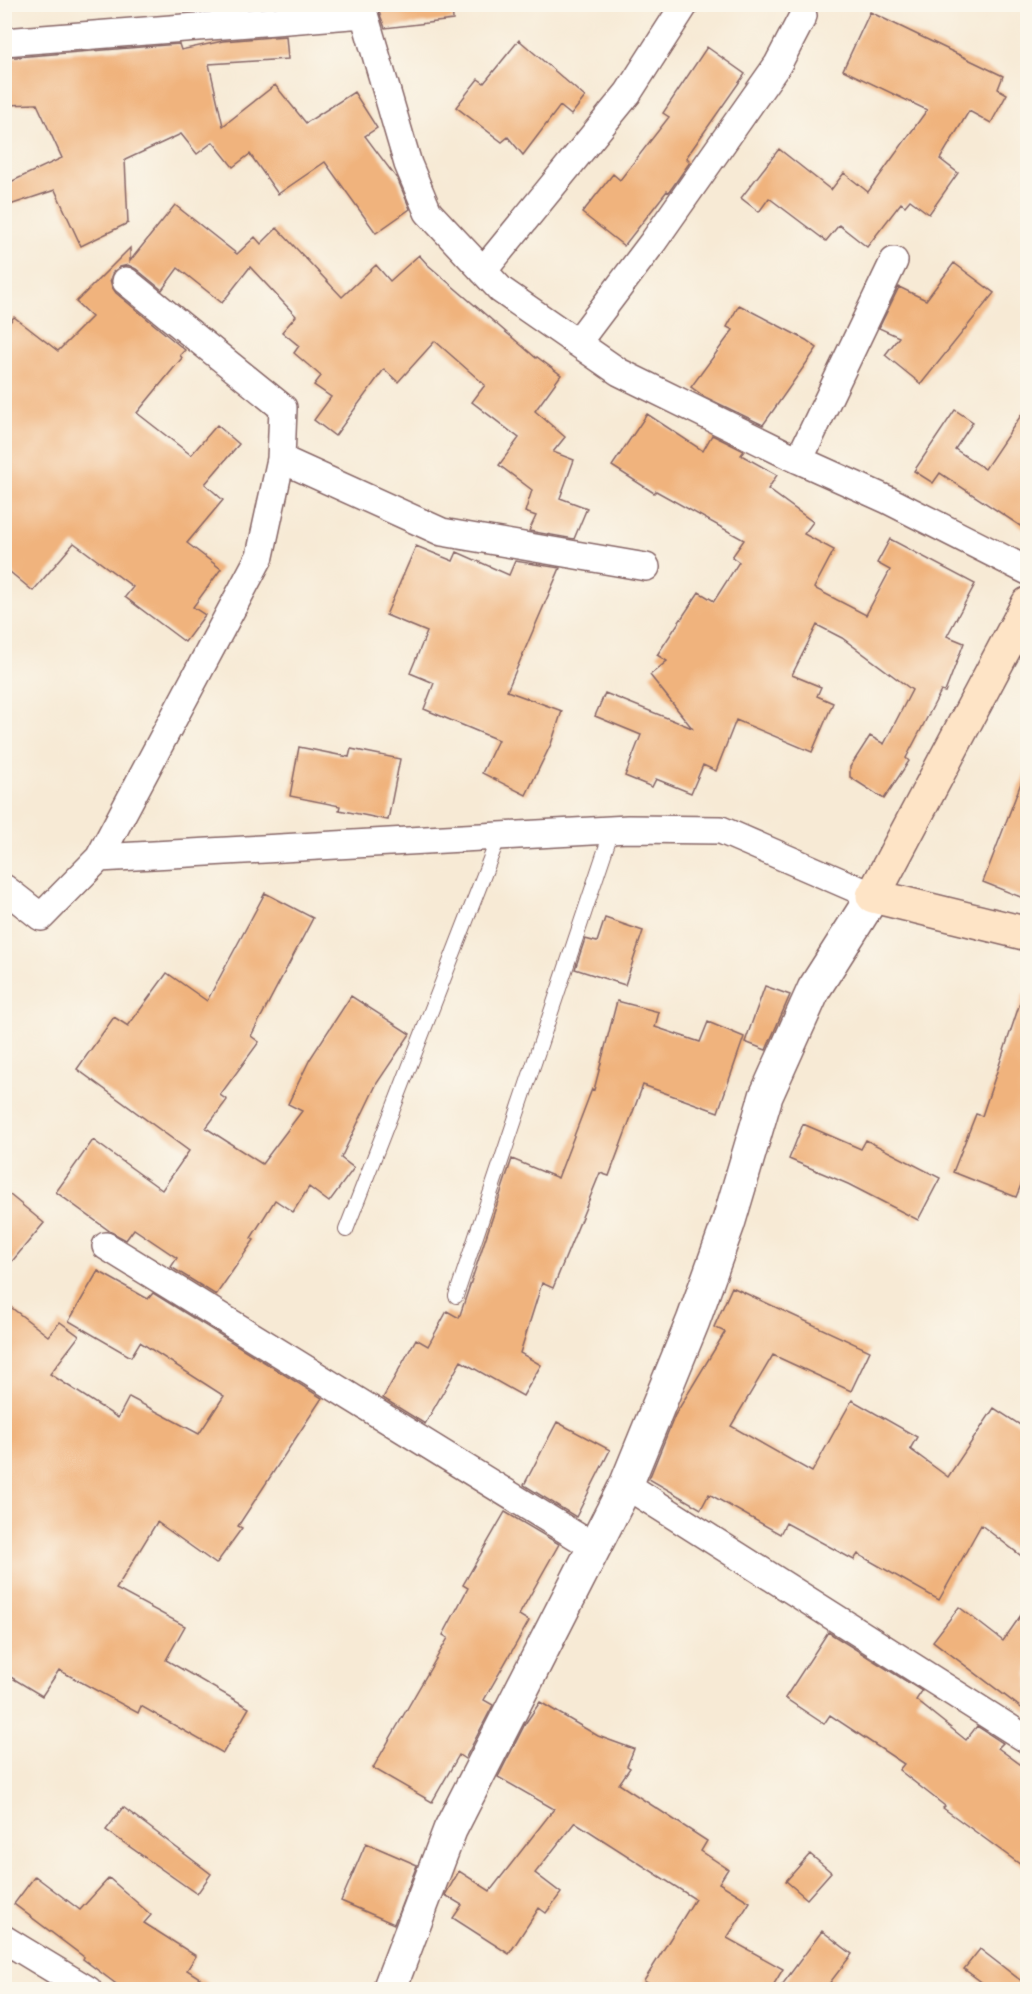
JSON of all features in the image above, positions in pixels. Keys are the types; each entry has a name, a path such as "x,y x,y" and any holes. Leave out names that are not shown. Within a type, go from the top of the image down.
{"main road":[{"path":"1028,604 873,896 1028,934"}],"street":[{"path":"483,271 628,93 685,4"},
{"path":"4,42 364,15 408,164 428,212 501,290 619,372 799,460 888,500 1028,571"},
{"path":"577,343 652,242 778,64 803,16"},
{"path":"799,460 894,261"},
{"path":"4,888 40,917 99,858 260,556 281,459 283,408 126,281"},
{"path":"281,459 442,532 646,567"},
{"path":"99,858 612,830 721,830 873,896 814,989 766,1096 728,1224 693,1321 626,1485 450,1830 389,1989"},
{"path":"106,1246 594,1547"},
{"path":"626,1485 1028,1740"},
{"path":"4,1939 88,1989"}],"lane":[{"path":"456,1296 612,830"},
{"path":"346,1230 499,836"}],"building":[{"path":"376,4 452,4 453,20 385,28"},
{"path":"870,12 1003,76 998,89 1007,94 991,123 969,111 940,159 958,173 929,214 910,200 905,206 901,203 867,247 839,225 826,241 769,198 759,212 741,198 779,149 831,190 844,173 868,192 927,110 843,70"},
{"path":"286,36 288,59 209,64 223,126 275,85 306,123 354,92 377,128 365,136 398,180 410,209 376,233 325,162 278,194 250,154 233,167 213,142 197,154 181,134 125,160 128,223 81,246 55,190 4,207 4,185 62,158 37,104 4,105 4,58 179,44 181,50 223,41"},
{"path":"519,40 585,97 571,115 560,106 523,155 508,137 502,142 456,107 478,79 484,83"},
{"path":"707,47 745,74 686,158 690,162 669,192 667,191 624,246 582,213 613,174 620,180 669,117 663,113"},
{"path":"175,205 237,254 255,237 261,244 277,228 342,297 376,265 390,281 419,255 536,358 561,375 535,411 565,437 553,452 574,460 560,498 587,508 574,539 529,531 536,516 525,512 532,490 499,465 519,438 472,402 485,385 435,341 398,382 384,369 335,436 314,420 331,397 314,385 321,376 294,353 299,346 282,332 296,316 250,267 222,303 178,268 162,290 128,265 113,272 110,279 116,293 185,350 180,355 182,358 137,413 191,455 217,425 239,444 205,484 223,500 187,543 221,569 193,607 205,615 185,642 125,597 133,587 74,543 33,591 4,567 4,329 14,317 58,351 92,317 76,302 130,248 130,261"},
{"path":"954,263 994,293 921,384 885,355 899,337 879,328 899,287 926,300"},
{"path":"739,305 817,348 763,425 705,397 691,387 733,330 727,327"},
{"path":"1028,405 1028,531 940,473 933,483 914,471 955,410 973,422 955,449 985,469"},
{"path":"647,414 703,451 712,435 744,451 741,455 777,475 768,489 813,522 804,534 834,550 814,588 866,615 890,570 877,563 890,539 975,584 947,636 964,643 945,692 941,691 906,758 909,761 884,799 850,777 850,767 870,736 884,744 912,690 842,638 817,625 792,675 821,687 817,696 833,703 812,752 736,720 716,771 703,765 691,793 656,779 652,787 625,776 641,735 595,716 605,693 692,728 650,675 667,661 657,655 699,592 714,601 739,562 732,557 744,540 656,491 654,493 612,466"},
{"path":"416,546 453,561 457,552 509,575 515,561 560,568 507,691 562,711 551,744 526,795 482,773 498,740 424,709 434,683 410,673 427,632 386,615"},
{"path":"299,747 349,757 351,749 400,759 388,820 339,810 340,806 290,796"},
{"path":"1026,770 1028,771 1028,900 983,882"},
{"path":"265,893 313,918 251,1036 259,1042 220,1095 227,1100 206,1128 262,1164 302,1111 288,1104 310,1059 351,996 410,1034 377,1083 341,1158 354,1168 329,1202 309,1187 293,1212 275,1200 251,1238 254,1240 216,1295 171,1267 177,1258 134,1229 126,1240 111,1232 56,1192 93,1140 162,1190 189,1151 77,1069 114,1017 128,1026 167,973 207,1001"},
{"path":"605,918 643,931 625,985 575,969 585,939 597,942"},
{"path":"765,986 790,995 766,1050 745,1042"},
{"path":"1023,994 1028,994 1028,1168 1016,1197 953,1172 976,1114 982,1116"},
{"path":"617,1001 659,1012 655,1027 700,1042 708,1022 744,1037 718,1112 643,1085 609,1176 600,1173 553,1288 542,1283 520,1353 541,1365 523,1396 461,1361 425,1424 383,1398 416,1339 428,1346 447,1311 459,1318 512,1159 558,1178 592,1089 594,1090"},
{"path":"803,1124 861,1149 866,1140 940,1178 918,1220 848,1184 789,1159"},
{"path":"4,1190 44,1223 4,1271"},
{"path":"98,1271 148,1299 153,1293 322,1398 238,1526 242,1528 216,1564 157,1522 116,1589 185,1626 166,1660 249,1708 223,1753 141,1706 138,1713 59,1670 42,1696 4,1673 4,1302 48,1336 60,1322 79,1336 50,1374 118,1418 129,1397 199,1434 224,1396 140,1342 131,1357 69,1321"},
{"path":"732,1287 870,1351 851,1391 773,1355 731,1426 812,1472 852,1400 917,1437 910,1449 948,1477 994,1408 1028,1430 1028,1561 981,1525 939,1600 858,1554 854,1560 786,1523 780,1534 709,1494 701,1509 649,1479 675,1415 725,1332 714,1327"},
{"path":"557,1422 610,1450 576,1517 524,1485"},
{"path":"505,1512 559,1544 519,1615 529,1621 484,1700 493,1705 465,1759 459,1755 432,1802 373,1768 448,1638 443,1635 468,1588 463,1585"},
{"path":"1028,1605 1028,1713 933,1641 959,1607 1003,1641"},
{"path":"828,1632 922,1691 916,1700 966,1740 977,1726 1003,1743 998,1748 1028,1770 1028,1870 943,1808 945,1806 899,1770 904,1764 830,1715 824,1724 785,1698"},
{"path":"540,1702 598,1736 634,1749 627,1766 630,1768 619,1784 707,1841 701,1851 728,1869 719,1883 750,1902 727,1938 783,1969 771,1989 657,1989 644,1981 695,1899 575,1822 535,1873 561,1893 546,1913 539,1908 509,1954 453,1918 462,1905 445,1895 459,1871 490,1891 554,1809 498,1777 525,1724"},
{"path":"123,1807 211,1874 197,1894 106,1830"},
{"path":"366,1843 417,1865 394,1924 341,1901"},
{"path":"810,1854 831,1872 807,1899 786,1881"},
{"path":"35,1876 80,1910 109,1878 151,1915 144,1923 196,1956 187,1970 217,1989 123,1989 14,1904"},
{"path":"822,1931 852,1954 825,1989 779,1989"},
{"path":"980,1949 1028,1986 1028,1989 991,1989 964,1969"}]}
